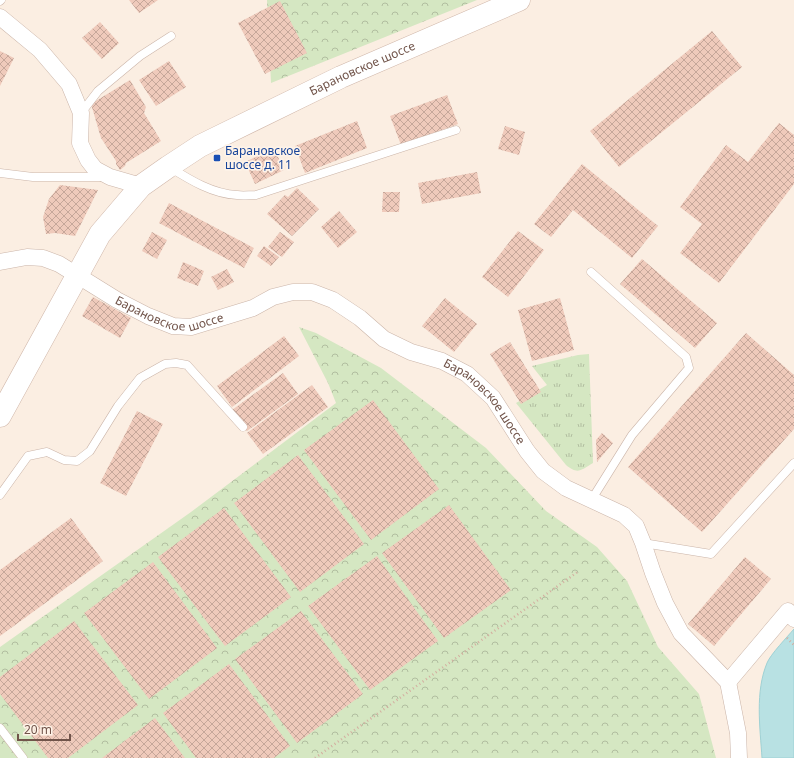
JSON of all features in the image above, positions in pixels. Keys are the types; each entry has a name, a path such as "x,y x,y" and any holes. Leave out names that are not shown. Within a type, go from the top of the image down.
{"main road":[{"name":"Барановское шоссе","path":"0,416 100,234 142,186 200,146 341,77 519,0"}],"street":[{"path":"0,17 40,50 70,84 81,113 80,143 88,160 95,169 110,177 142,186"},
{"name":"Барановское шоссе","path":"0,262 27,257 42,258 59,264 117,300 148,316 173,326 191,327 253,308 273,297 293,292 312,292 333,300 360,318 384,339 411,352 442,361 467,374 493,398 527,451 543,471 566,488 624,515 636,526 644,542 653,573 666,603 682,633 728,682"},
{"path":"739,758 738,733 728,682 792,611"}],"lane":[{"path":"81,113 98,91 140,56 171,36"},
{"path":"168,167 191,180 218,191 236,195 256,195 456,130"},
{"path":"0,173 33,177 110,177"},
{"path":"591,272 686,357 689,368 632,435 592,499"},
{"path":"0,495 28,456 47,452 64,460 77,461 90,450 118,406 140,378 165,364 176,363 187,365 243,427"},
{"path":"644,542 711,554 794,463"},
{"path":"0,728 23,758"}],"path":[{"path":"315,758 579,571"},
{"path":"785,635 794,645"}],"green space":[{"path":"267,0 477,0 271,83"},
{"path":"299,327 316,333 381,368 486,448 546,511 597,547 627,581 658,647 699,694 716,758 0,758 0,647 191,512 336,403 328,383"},
{"path":"589,354 593,463 577,471 566,465 516,403 547,385 532,366 578,355"}],"water":[{"path":"794,629 794,758 762,758 759,710 763,674 772,655"}],"building":[{"path":"129,0 158,0 139,13"},
{"path":"280,1 307,53 265,74 238,23"},
{"path":"100,22 119,43 102,59 82,38"},
{"path":"712,31 742,67 619,167 590,131"},
{"path":"0,51 14,58 0,86"},
{"path":"169,61 186,87 156,106 139,80"},
{"path":"130,80 146,107 144,113 161,141 126,163 120,170 101,138 91,104"},
{"path":"447,95 458,124 401,145 390,116"},
{"path":"357,121 367,148 305,173 295,146"},
{"path":"779,123 794,135 794,184 719,283 680,253 702,224 680,207 726,145 748,162"},
{"path":"505,126 525,132 519,155 498,149"},
{"path":"274,148 284,170 255,184 245,162"},
{"path":"582,164 658,226 632,258 573,210 551,237 534,224"},
{"path":"477,172 481,193 422,204 418,183"},
{"path":"60,185 98,190 75,236 55,233 46,234 43,217 49,199"},
{"path":"297,188 319,209 292,236 267,214 285,195 288,197"},
{"path":"383,192 400,192 399,212 382,212"},
{"path":"169,203 254,248 244,268 159,223"},
{"path":"339,211 357,232 338,248 321,227"},
{"path":"518,231 544,250 508,297 482,277"},
{"path":"152,232 167,240 157,259 142,251"},
{"path":"280,232 294,242 282,257 268,247"},
{"path":"264,246 279,257 271,266 257,256"},
{"path":"642,259 717,323 695,348 620,284"},
{"path":"183,262 204,271 198,286 177,278"},
{"path":"227,269 234,282 218,290 211,277"},
{"path":"93,297 131,318 120,338 82,316"},
{"path":"445,298 477,324 454,352 422,326"},
{"path":"560,298 574,350 532,361 518,310"},
{"path":"746,333 794,375 794,429 702,532 628,467"},
{"path":"284,336 299,356 232,407 217,386"},
{"path":"510,342 541,392 521,404 490,354"},
{"path":"283,373 298,394 247,431 232,410"},
{"path":"312,385 328,407 263,454 247,433"},
{"path":"373,400 439,489 371,540 304,450"},
{"path":"137,411 163,424 126,496 100,483"},
{"path":"602,433 613,443 597,462 596,440"},
{"path":"298,455 364,544 300,592 234,503"},
{"path":"449,505 511,590 444,638 382,553"},
{"path":"224,508 291,597 225,646 158,557"},
{"path":"71,518 103,561 0,636 0,570"},
{"path":"377,556 438,641 370,690 308,606"},
{"path":"745,557 771,579 714,646 688,624"},
{"path":"153,562 217,648 149,699 84,613"},
{"path":"301,611 363,694 297,743 235,659"},
{"path":"74,621 138,705 68,758 48,758 0,694 0,677"},
{"path":"229,664 290,746 274,758 196,758 163,713"},
{"path":"155,718 185,758 102,758"}],"place":[{"name":"Барановское шоссе д. 11","path":"217,158"}]}
